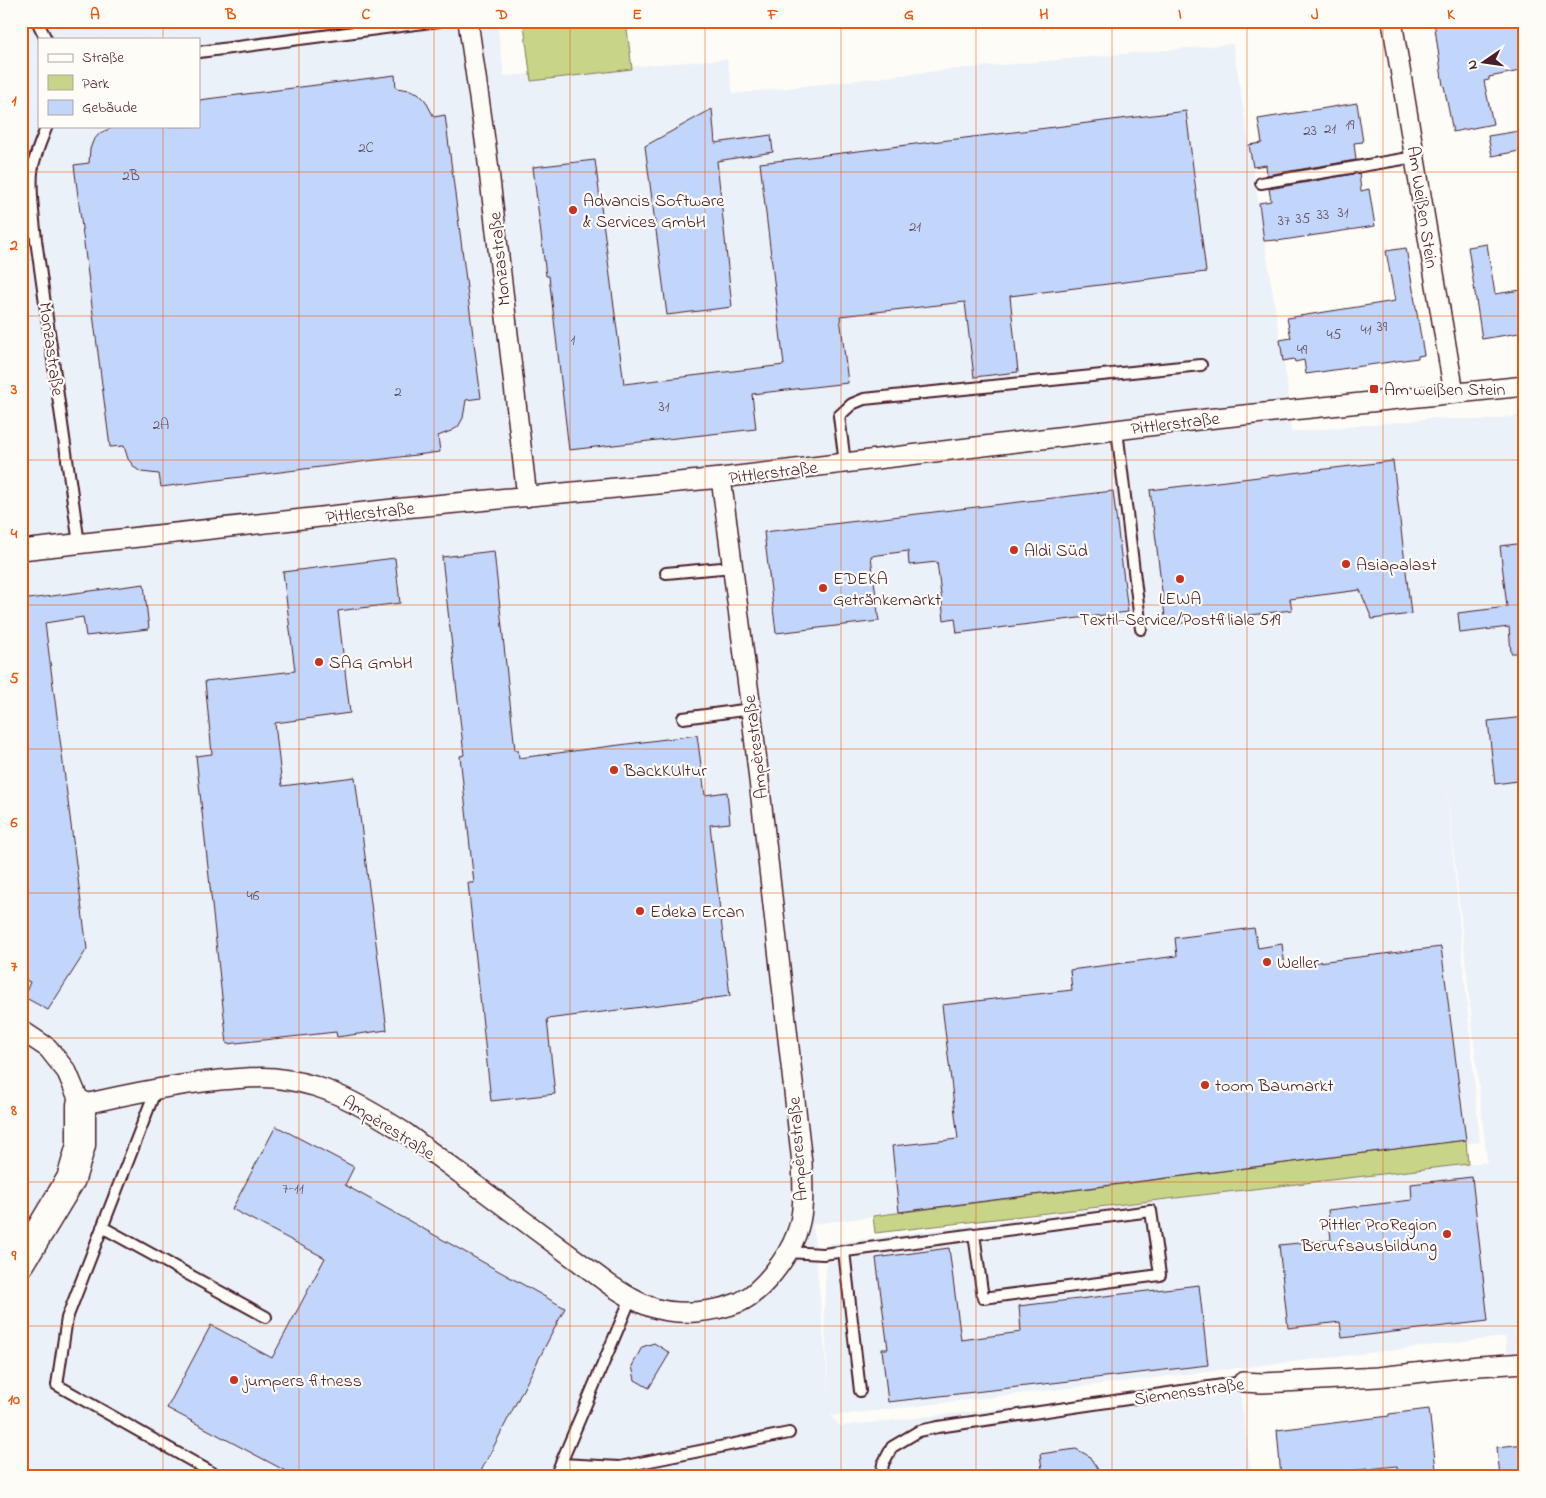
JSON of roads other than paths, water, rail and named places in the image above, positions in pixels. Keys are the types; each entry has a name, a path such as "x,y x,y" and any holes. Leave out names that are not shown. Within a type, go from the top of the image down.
{"main road":[{"path":"21,1262 71,1179 81,1145 81,1105"}],"street":[{"name":"Monzastraße","path":"468,21 487,154 527,497"},
{"name":"Am Weißen Stein","path":"1392,21 1454,393"},
{"name":"Pittlerstraße","path":"21,550 393,509 721,478 1216,418 1525,386"},
{"name":"Ampèrestraße","path":"81,1105 156,1089 238,1078 272,1078 301,1083 349,1100 407,1134 610,1285 631,1298 654,1308 700,1312 742,1301 763,1285 780,1263 796,1235 803,1202 802,1163 751,709 721,478"},
{"path":"21,1030 48,1048 67,1072 81,1105"},
{"name":"Siemensstraße","path":"1244,1382 1262,1383 1378,1377 1525,1363"}],"lane":[{"path":"37,21 46,38"},
{"path":"200,52 439,21"},
{"name":"Monzastraße","path":"45,128 32,172 32,196 79,544"},
{"path":"1261,183 1415,157"},
{"path":"845,463 839,416 852,404 864,399 1201,365"},
{"path":"1117,430 1141,629"},
{"path":"666,572 733,567"},
{"path":"683,718 751,709"},
{"path":"156,1089 67,1318 57,1385 220,1477"},
{"path":"787,1252 823,1254 844,1251 974,1234 1151,1211 1160,1275 983,1298 974,1234"},
{"path":"102,1227 266,1317"},
{"path":"844,1251 860,1391"},
{"path":"556,1477 631,1298"},
{"name":"Siemensstraße","path":"881,1477 882,1464 892,1447 919,1431 1244,1382"},
{"path":"561,1464 620,1467 789,1434"}],"place":[{"name":"Advancis Software & Services GmbH","path":"573,210"},
{"name":"Am weißen Stein","path":"1374,389"},
{"name":"Aldi Süd","path":"1014,550"},
{"name":"Asiapalast","path":"1346,564"},
{"name":"LEWA Textil-Service/Postfiliale 519","path":"1180,579"},
{"name":"EDEKA Getränkemarkt","path":"823,588"},
{"name":"SAG GmbH","path":"319,662"},
{"name":"BackKUltur","path":"614,770"},
{"name":"Edeka Ercan","path":"640,911"},
{"name":"Weller","path":"1267,962"},
{"name":"toom Baumarkt","path":"1205,1085"},
{"name":"Pittler ProRegion Berufsausbildung","path":"1447,1234"},
{"name":"jumpers fitness","path":"234,1380"}]}
